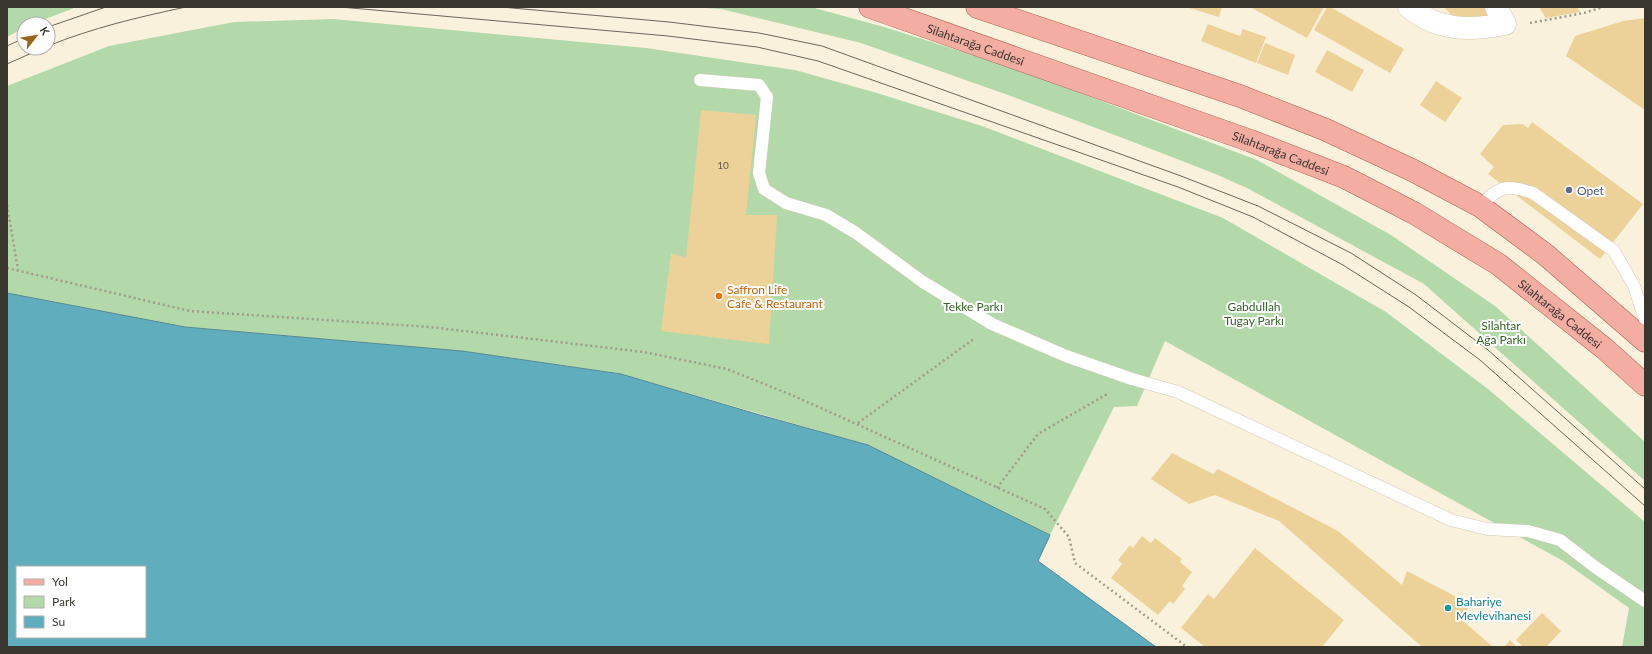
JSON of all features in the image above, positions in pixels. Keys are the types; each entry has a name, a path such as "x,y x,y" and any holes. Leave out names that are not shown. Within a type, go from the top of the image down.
{"main road":[{"name":"Silahtarağa Caddesi","path":"870,7 1222,130 1344,177 1414,213 1498,264 1605,349 1645,385"},
{"path":"977,7 1240,96 1324,129 1412,170 1480,206 1546,255 1645,341"}],"street":[{"path":"1409,7 1421,17 1447,27 1483,28 1500,16"}],"lane":[{"path":"700,80 759,86 767,98 759,173 764,189 786,203 826,216 856,233 924,282 992,324 1066,356 1132,380 1178,392 1451,520 1487,529 1528,531 1560,540 1595,568 1645,601"},
{"path":"1480,206 1492,193 1509,187 1518,188 1533,193 1614,251 1634,286 1645,319"}],"path":[{"path":"1500,16 1529,23 1553,20 1603,7"},
{"path":"7,205 18,270"},
{"path":"7,268 190,311 430,327 644,352 727,369 794,396 1045,509 1069,537 1075,563 1187,647"},
{"path":"857,424 992,324"},
{"path":"997,488 1038,434 1132,380"}],"green space":[{"path":"7,7 77,7 53,16 16,16 16,32 7,37"},
{"name":"Silahtar Ağa Parkı","path":"687,7 811,7 884,27 1017,69 1257,160 1391,235 1495,306 1645,442 1645,481 1424,284 1247,188 1213,173 1120,137 861,43 721,9"},
{"name":"Tekke Parkı","path":"333,19 646,48 795,70 877,93 982,126 1223,218 1386,312 1488,389 1645,522 1645,647 1622,647 1629,608 1563,561 1165,341 1137,406 1114,407 1050,535 868,445 621,374 462,351 185,327 7,293 7,86 109,46 234,22"}],"water":[{"path":"7,293 185,327 462,351 621,374 868,445 1050,535 1038,561 1156,647 7,647"}],"building":[{"path":"1186,7 1222,7 1219,17"},
{"path":"1250,7 1324,7 1307,38"},
{"path":"1327,7 1330,7 1404,49 1390,73 1314,30"},
{"path":"1444,7 1491,7 1495,14 1461,26"},
{"path":"1539,7 1577,7 1580,12 1546,18"},
{"path":"1645,18 1645,110 1566,56 1575,36 1623,21"},
{"path":"1208,24 1240,36 1243,29 1266,37 1256,63 1201,41"},
{"path":"1265,43 1295,55 1288,75 1257,63"},
{"path":"1327,50 1364,70 1352,92 1315,72"},
{"path":"1436,81 1462,98 1445,122 1420,105"},
{"path":"701,110 756,115 746,215 777,215 769,344 661,331 671,253 686,258"},
{"path":"1532,122 1643,204 1600,259 1488,174 1494,167 1480,154 1503,125 1523,124 1528,128"},
{"path":"1172,453 1213,474 1218,469 1338,531 1402,585 1407,571 1470,604 1463,621 1493,647 1422,647 1279,521 1215,495 1189,504 1151,479"},
{"path":"1142,536 1151,543 1155,538 1182,559 1180,562 1192,572 1182,586 1185,589 1173,604 1170,601 1158,615 1111,578 1122,564 1118,560 1130,545 1133,548"},
{"path":"1255,548 1344,620 1322,647 1205,647 1181,628 1208,594 1214,599"},
{"path":"1542,613 1561,631 1546,647 1523,647 1516,640"},
{"path":"1510,640 1517,647 1504,647"}],"tram line":[{"path":"56,24 106,7"},
{"path":"56,43 116,24 186,7"},
{"path":"340,7 668,36 757,47 818,61 1178,187 1253,217 1343,265 1409,307 1480,360 1645,506"},
{"path":"501,7 669,22 759,33 822,46 1181,176 1258,206 1351,253 1416,295 1488,350 1645,489"},
{"path":"7,46 16,42"},
{"path":"7,64 25,56"}],"place":[{"name":"Opet","path":"1569,190"},
{"name":"Saffron Life Cafe & Restaurant","path":"719,296"},
{"name":"Bahariye Mevlevihanesi","path":"1448,608"}],"park label":[{"name":"Gabdullah Tugay Parkı","path":"1254,313"}]}
